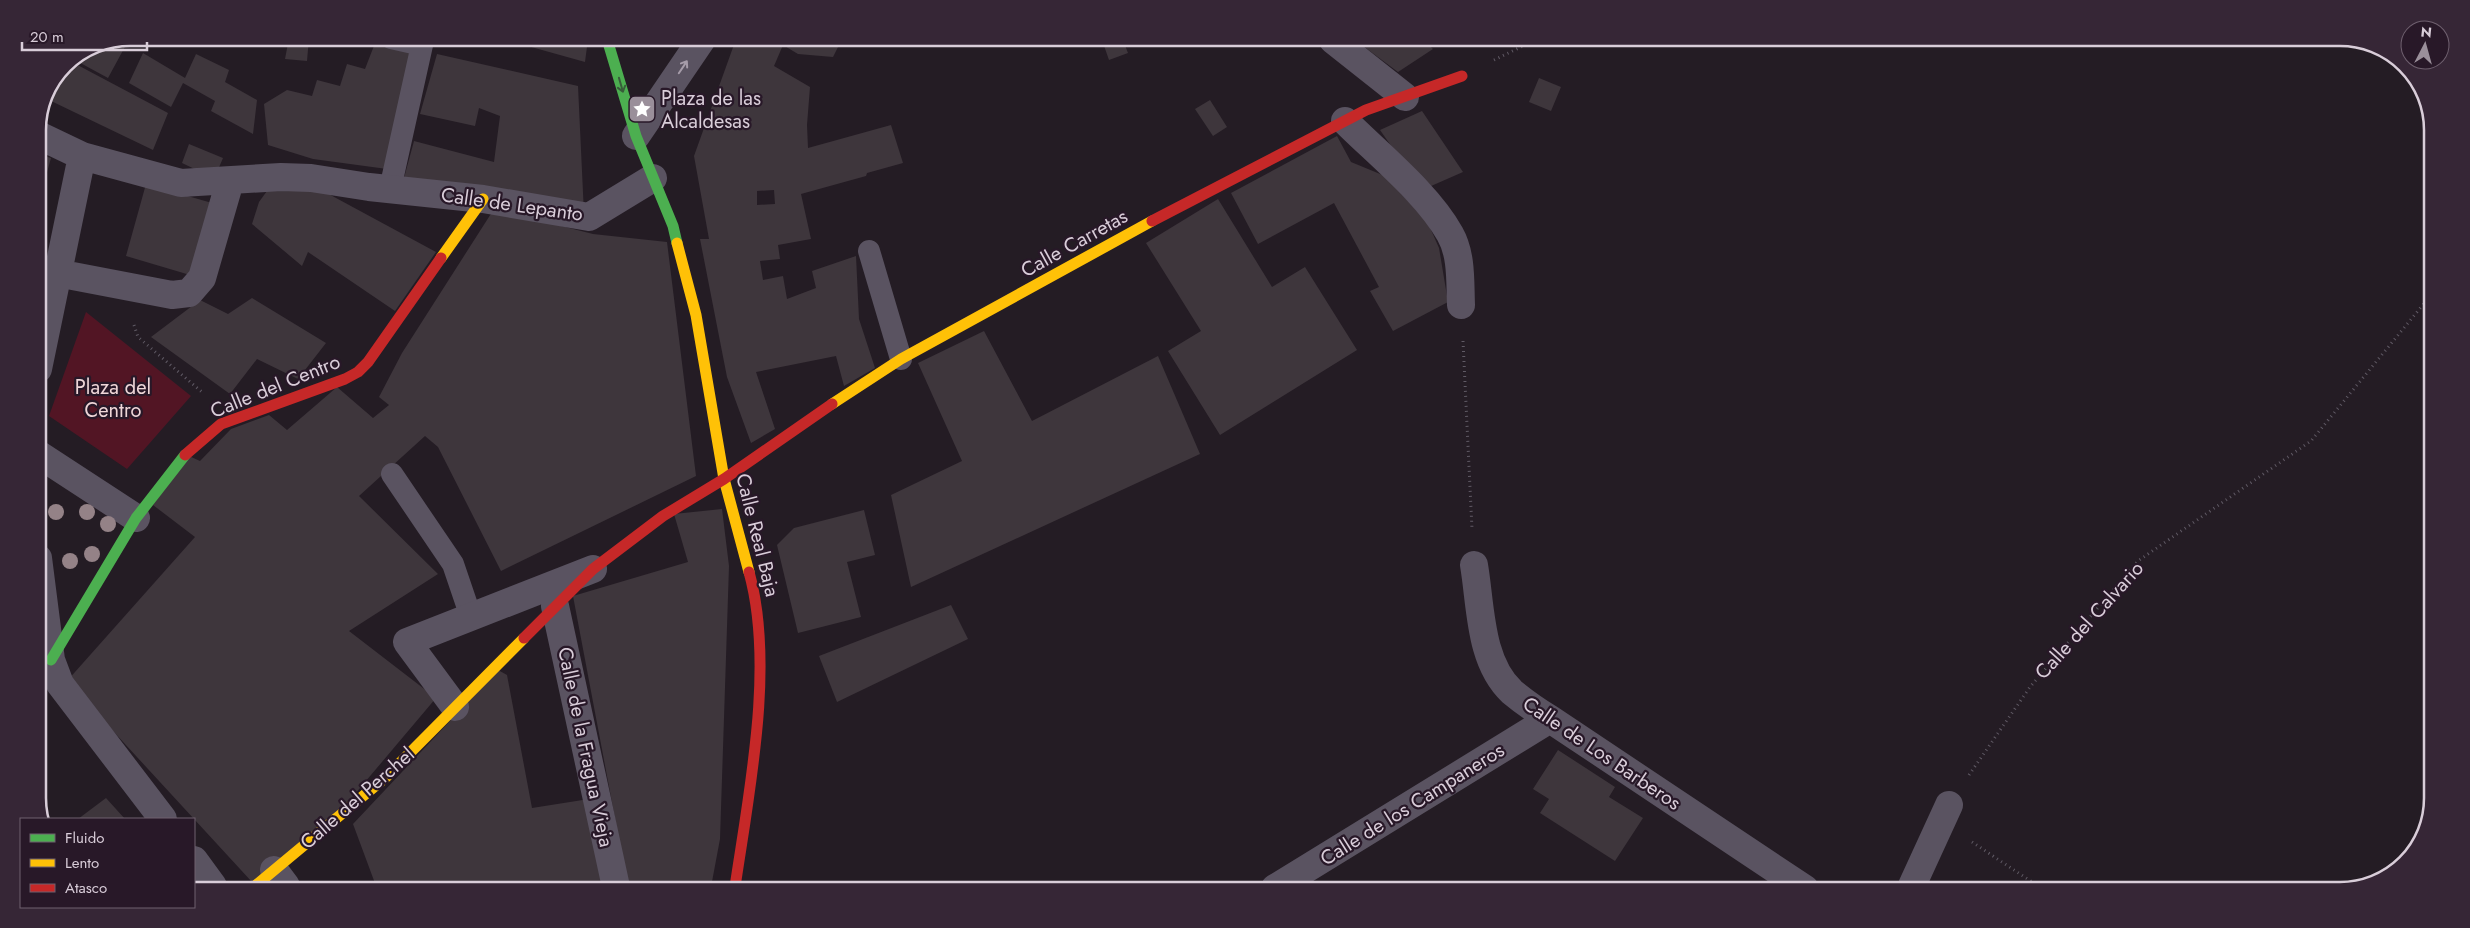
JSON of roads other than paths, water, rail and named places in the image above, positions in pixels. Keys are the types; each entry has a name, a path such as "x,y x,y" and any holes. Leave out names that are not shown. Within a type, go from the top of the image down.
{"street":[{"path":"609,46 636,136 653,178"},
{"path":"636,136 697,46"},
{"path":"1341,46 1405,97"},
{"name":"Calle Carretas","path":"724,479 879,372 1174,209 1366,110 1462,76"},
{"path":"1346,121 1425,200 1450,234 1459,262 1461,305"},
{"name":"Calle de Lepanto","path":"46,139 82,156 168,180 193,183 281,177 311,178 484,199 590,217 653,178"},
{"path":"46,328 82,156"},
{"name":"Calle Real Baja","path":"653,178 673,226 696,315 724,479 754,585 759,644 754,754 736,882"},
{"path":"57,273 172,295 189,293 202,278 230,181"},
{"name":"Calle del Centro","path":"52,660 136,518 188,451 221,424 345,379 358,372 368,362 484,199"},
{"path":"46,459 136,518"},
{"name":"Calle del Perchel","path":"272,881 386,777 593,569 663,516 724,479"},
{"name":"Calle de Los Barberos","path":"1474,565 1488,651 1496,672 1511,691 1794,882"},
{"name":"Calle del Perchel","path":"456,707 407,642 593,569"},
{"name":"Calle de la Fragua Vieja","path":"555,606 615,882"},
{"path":"46,616 52,660 60,684 162,818"},
{"name":"Calle de los Campaneros","path":"1285,882 1550,719"},
{"path":"1914,882 1945,814"},
{"path":"195,861 210,882"}],"lane":[{"path":"390,189 422,46"},
{"path":"869,251 901,359"},
{"path":"392,474 453,564 471,617"}],"place":[{"name":"Plaza de las Alcaldesas","path":"642,109"}],"park label":[{"name":"Plaza del Centro","path":"113,398"}]}
